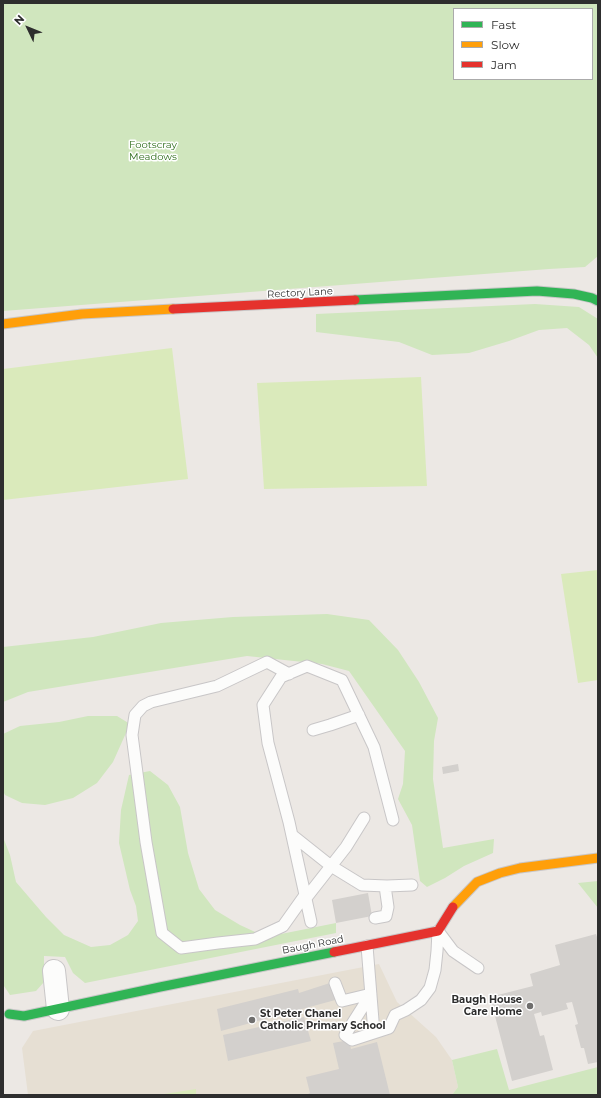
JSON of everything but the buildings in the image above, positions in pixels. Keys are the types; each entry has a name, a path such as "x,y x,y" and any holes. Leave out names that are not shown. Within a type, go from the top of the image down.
{"street":[{"name":"Rectory Lane","path":"3,324 82,314 537,291 574,294 598,301"},
{"path":"438,931 451,909 477,882 520,868 598,858"},
{"name":"Baugh Road","path":"9,1014 24,1016 438,931"},
{"path":"54,971 58,1009"}],"lane":[{"path":"289,674 267,662 217,686 151,702 143,706 135,715 132,735 146,842 162,933 181,948 255,939 283,926 346,847 364,818"},
{"path":"311,922 292,835 268,743 263,705 281,677 307,666 342,680 374,747 393,820"},
{"path":"313,730 359,715"},
{"path":"292,835 331,866 362,885 412,885"},
{"path":"375,918 386,916 388,907 385,886"},
{"path":"438,931 453,952 478,968"},
{"path":"371,994 345,1035 352,1040 389,1028 395,1015 421,1000 430,988 435,970 438,931"},
{"path":"367,946 374,1033"},
{"path":"335,983 342,1001 371,994"}],"shaded area":[{"name":"St Peter Chanel Catholic Primary School","path":"379,964 397,1002 436,1037 452,1060 458,1087 452,1095 28,1095 22,1048 33,1031"}],"green space":[{"name":"Footscray Meadows","path":"3,3 598,3 598,256 585,267 3,311"},
{"path":"535,304 579,307 598,319 598,358 589,345 567,328 539,330 469,353 432,355 399,342 316,332 316,314"},
{"path":"172,348 188,479 3,500 3,369"},
{"path":"421,377 427,486 264,489 257,383"},
{"path":"598,570 598,680 578,683 561,574"},
{"path":"327,614 369,620 398,650 419,682 438,718 434,741 433,779 443,848 494,839 493,853 464,866 427,887 420,881 412,825 398,799 403,784 405,751 349,671 322,664 247,656 28,692 3,702 3,647 93,637 161,623 233,617"},
{"path":"88,716 117,716 130,724 113,762 97,783 73,798 45,805 22,803 5,795 3,791 3,734 20,726 59,722"},
{"path":"150,771 168,785 180,807 188,853 199,889 215,910 240,925 266,937 336,923 336,933 85,983 73,973 65,957 44,956 44,982 36,991 10,995 3,983 3,837 10,855 16,882 46,917 64,935 91,947 110,945 128,935 138,921 136,906 130,890 119,843 121,810 129,775"},
{"path":"598,881 598,908 578,883"},
{"path":"497,1049 509,1090 598,1067 598,1095 452,1095 458,1087 452,1060"},
{"path":"196,1089 196,1095 158,1095"}],"traffic: fast":[{"path":"355,300 537,291 574,294 598,301"},
{"path":"9,1014 24,1016 334,952"}],"traffic: slow":[{"path":"3,324 82,314 173,309"},
{"path":"453,907 477,882 500,873 520,868 598,858"}],"traffic: jam":[{"path":"173,309 355,300"},
{"path":"334,952 438,931 453,907"}],"place":[{"name":"Baugh House Care Home","path":"530,1006"},
{"name":"St Peter Chanel Catholic Primary School","path":"252,1020"}]}
